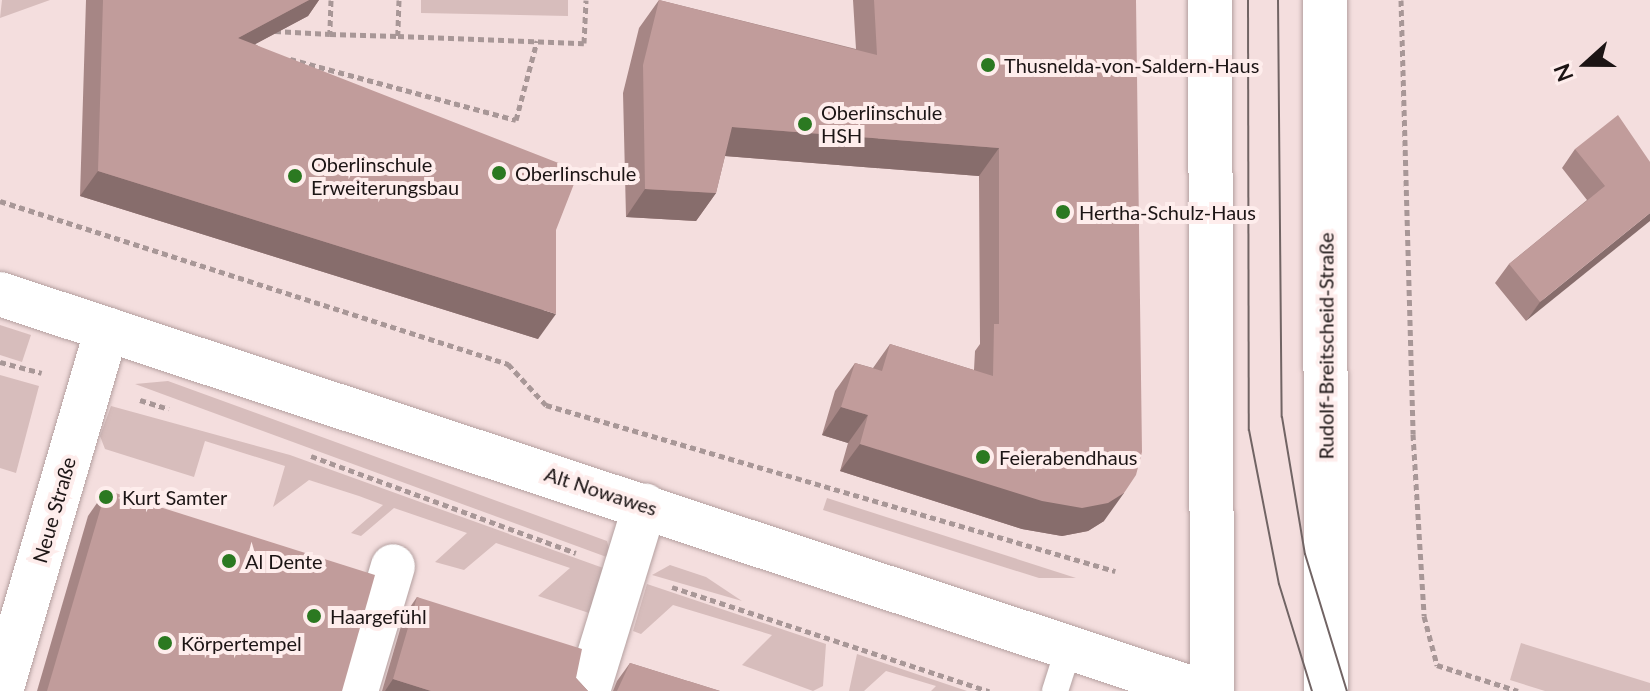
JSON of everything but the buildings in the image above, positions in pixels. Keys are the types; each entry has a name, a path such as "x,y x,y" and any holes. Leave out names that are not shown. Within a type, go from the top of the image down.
{"street":[{"path":"1210,0 1212,691"},
{"name":"Rudolf-Breitscheid-Straße","path":"1325,0 1326,691"},
{"name":"Alt Nowawes","path":"0,294 1200,691"},
{"name":"Neue Straße","path":"1,691 107,329"},
{"path":"588,691 645,506"},
{"path":"356,691 393,566"}],"lane":[{"path":"1055,691 1069,647"}],"path":[{"path":"330,34 331,0"},
{"path":"398,36 399,0"},
{"path":"272,31 584,43 586,0"},
{"path":"1401,0 1413,434 1424,616 1437,665 1518,691"},
{"path":"288,58 516,120 537,41"},
{"path":"0,201 508,364 546,405 1115,571"}],"shaded area":[{"path":"2,0 50,0 0,18"},
{"path":"421,0 568,0 568,16 421,13"},
{"path":"0,325 31,335 22,362 0,355"},
{"path":"0,375 39,386 16,473 0,468"},
{"path":"168,381 607,541 612,559 135,384"},
{"path":"111,406 290,455 606,569 592,614 538,596 570,568 496,543 464,570 435,562 467,533 394,508 361,536 351,533 383,505 359,496 309,480 273,507 285,466 205,441 194,477 105,449 100,436"},
{"path":"827,498 1076,578 1039,578 823,510"},
{"path":"670,565 706,577 742,601 652,575"},
{"path":"647,584 826,644 823,686 813,691 742,665 772,635 673,605 641,634 633,631"},
{"path":"1521,643 1650,683 1650,691 1545,691 1510,680"},
{"path":"857,654 967,691 931,691 936,686 886,671 864,691 849,691"}],"tram line":[{"path":"1248,0 1249,430 1279,584 1312,691"},
{"path":"1278,0 1282,417 1305,554 1347,691"}],"place":[{"name":"Thusnelda-von-Saldern-Haus","path":"988,65"},
{"name":"Oberlinschule HSH","path":"805,124"},
{"name":"Oberlinschule","path":"499,173"},
{"name":"Oberlinschule Erweiterungsbau","path":"295,176"},
{"name":"Hertha-Schulz-Haus","path":"1063,212"},
{"name":"Feierabendhaus","path":"983,457"},
{"name":"Kurt Samter","path":"106,497"},
{"name":"Al Dente","path":"229,561"},
{"name":"Haargefühl","path":"314,616"},
{"name":"Körpertempel","path":"165,643"}]}
